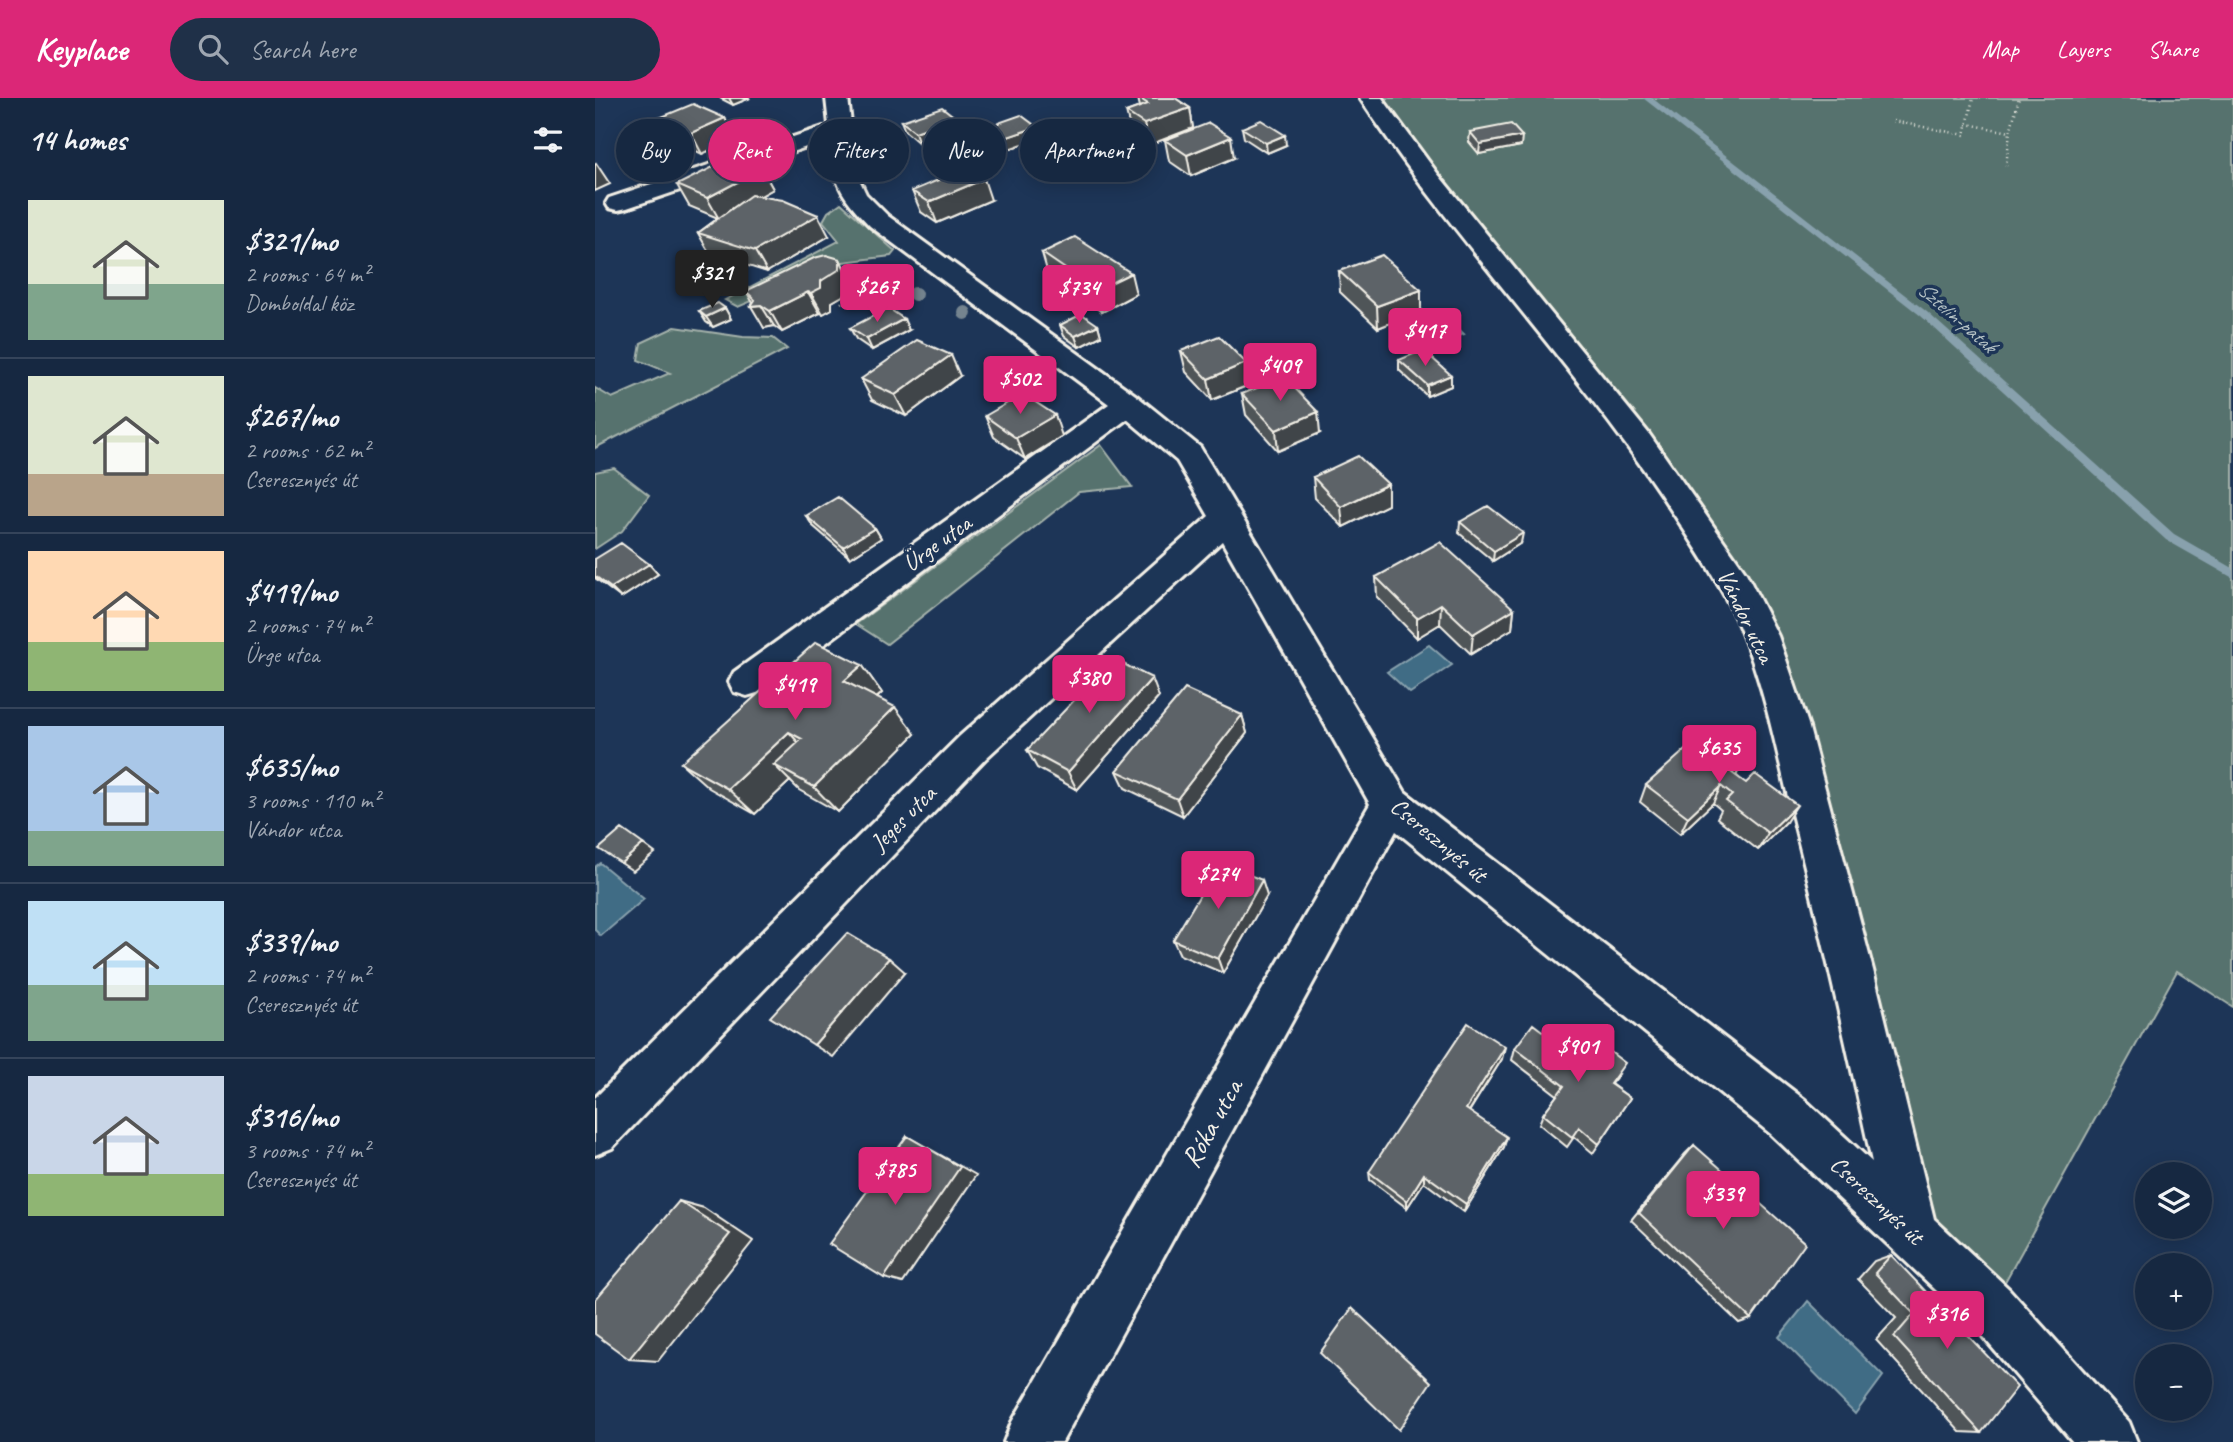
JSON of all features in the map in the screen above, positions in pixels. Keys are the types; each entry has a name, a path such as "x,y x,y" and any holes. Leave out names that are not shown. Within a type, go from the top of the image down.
{"street":[{"name":"Vándor utca","path":"1371,98 1434,188 1540,315 1650,457 1735,584 1769,660 1793,737 1837,910 1912,1233"},
{"name":"Cseresznyés út","path":"837,114 845,175 856,197 879,221 1128,404 1189,454 1391,804 1788,1116 1991,1307 2109,1442"},
{"path":"618,203 766,151 837,114"},
{"name":"Ürge utca","path":"747,682 1128,404"},
{"name":"Jeges utca","path":"595,1131 973,747 1225,520"},
{"name":"Róka utca","path":"1032,1442 1391,804"}],"path":[{"path":"1893,121 1965,135 1973,98"},
{"path":"2006,166 2010,132 2019,98"},
{"path":"1967,124 2010,132"},
{"path":"841,303 860,292 864,284 922,252"}],"green space":[{"path":"1371,98 2233,98 2233,1007 2177,971 1991,1307 1912,1233 1735,584"},
{"path":"841,203 895,251 891,256 843,262 738,307 725,300 839,241 823,221 828,212"},
{"path":"675,327 743,337 773,338 787,349 595,448 595,388 612,398 670,373 638,360 641,343"},
{"path":"1101,445 1132,487 1079,492 887,644 856,624"},
{"path":"614,468 649,495 622,531 595,549 595,472"}],"water":[{"path":"1440,311 1464,334 1445,341 1421,318"},
{"path":"1429,645 1452,665 1410,693 1387,672"},
{"path":"600,863 644,899 601,936 595,930 595,867"},
{"path":"1808,1301 1883,1376 1855,1414 1779,1337"}],"building":[{"path":"1139,98 1175,98 1190,108 1156,120 1136,119 1126,112 1148,104"},
{"path":"693,104 725,118 708,119 708,126 694,132 694,119 659,118"},
{"path":"942,107 956,118 923,119 923,129 915,132 909,127 907,119"},
{"path":"1021,115 1026,119 1020,119 1020,133 1006,138 1006,120"},
{"path":"1261,120 1285,135 1266,143 1242,128"},
{"path":"1209,123 1231,137 1187,155 1165,140"},
{"path":"1511,124 1522,136 1480,144 1470,132"},
{"path":"708,170 708,182 737,182 707,198 677,185 694,182 694,176"},
{"path":"934,182 977,182 929,202 912,191"},
{"path":"751,195 783,200 818,215 755,251 698,233"},
{"path":"1075,237 1131,273 1096,290 1042,253"},
{"path":"826,255 840,259 840,269 821,281 821,288 770,311 761,305 751,306 755,300 746,291 814,258"},
{"path":"1382,255 1421,290 1377,306 1339,271"},
{"path":"718,303 725,308 706,317 699,311"},
{"path":"888,308 904,319 867,339 850,328"},
{"path":"1082,314 1098,325 1075,336 1060,325"},
{"path":"1219,336 1246,363 1208,379 1181,351"},
{"path":"917,340 951,355 895,395 861,379"},
{"path":"1423,350 1451,375 1427,385 1399,360"},
{"path":"1284,377 1318,412 1276,430 1242,394"},
{"path":"1023,394 1055,415 1016,438 985,416"},
{"path":"1358,456 1388,484 1341,507 1313,477"},
{"path":"838,497 875,528 843,547 806,516"},
{"path":"1488,506 1523,533 1494,551 1460,522"},
{"path":"1440,542 1514,609 1473,634 1441,604 1417,618 1376,577"},
{"path":"621,543 649,564 611,588 595,576 595,559"},
{"path":"816,642 862,665 844,681 895,707 814,787 774,765 802,739 789,732 728,789 681,763"},
{"path":"1113,659 1152,678 1068,772 1027,750"},
{"path":"1185,689 1242,715 1177,799 1117,771"},
{"path":"1702,735 1742,764 1732,773 1746,783 1755,774 1797,805 1768,833 1726,801 1732,795 1721,786 1688,817 1646,785"},
{"path":"622,829 643,844 621,863 599,849"},
{"path":"1219,863 1262,880 1218,959 1173,940"},
{"path":"847,933 889,958 814,1045 770,1017"},
{"path":"1468,1023 1505,1047 1466,1109 1507,1137 1466,1204 1424,1174 1407,1201 1369,1172"},
{"path":"1533,1024 1582,1061 1597,1042 1625,1063 1610,1084 1630,1098 1599,1144 1579,1127 1572,1137 1543,1114 1564,1086 1515,1048"},
{"path":"907,1136 960,1167 884,1278 829,1244"},
{"path":"1694,1145 1805,1243 1751,1319 1639,1213"},
{"path":"679,1201 730,1234 629,1359 595,1334 595,1300"},
{"path":"1891,1255 2017,1387 1981,1433 1894,1337 1914,1314 1875,1273"},
{"path":"1352,1308 1431,1382 1399,1430 1320,1353"}],"waterway":[{"name":"Sztelin-patak","path":"1647,98 1924,314 2170,537 2233,574"}]}
